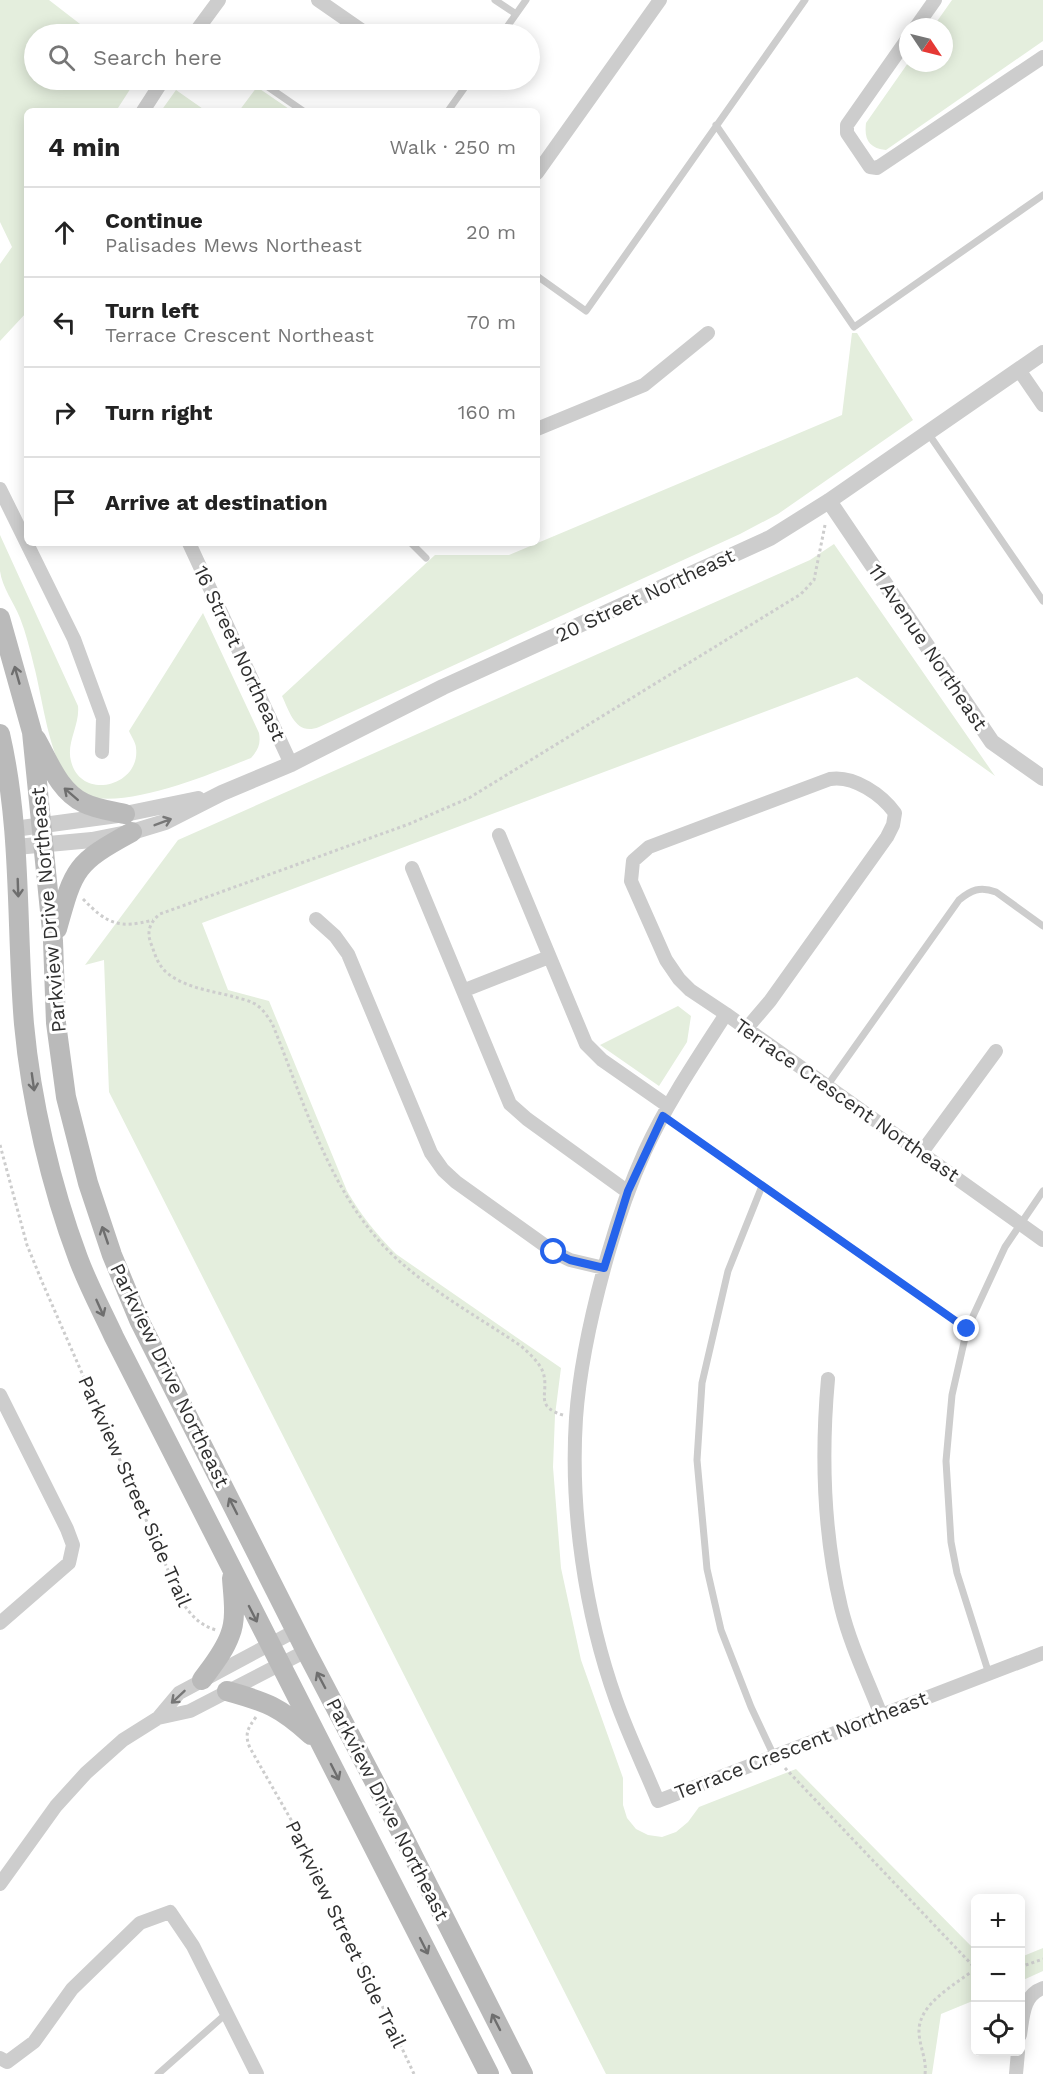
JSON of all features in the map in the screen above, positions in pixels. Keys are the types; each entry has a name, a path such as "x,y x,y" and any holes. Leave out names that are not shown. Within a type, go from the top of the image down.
{"main road":[{"name":"Parkview Drive Northeast","path":"0,618 32,732 53,941 56,1023 66,1097 88,1183 112,1255 139,1320 295,1631 404,1838 523,2074"},
{"path":"32,732 60,784 72,796 94,807 125,814"},
{"name":"Parkview Drive Northeast","path":"0,735 7,764 15,838 25,1026 36,1105 55,1187 78,1259 109,1327 232,1572 489,2074"},
{"path":"53,941 71,882 79,867 100,849 132,832"},
{"path":"202,1680 217,1660 231,1634 232,1572"},
{"path":"227,1691 267,1702 289,1715 320,1742"}],"street":[{"path":"201,24 219,0"},
{"path":"318,0 353,24"},
{"path":"540,169 660,0"},
{"path":"922,18 935,0"},
{"path":"899,51 847,125 847,133 870,167 877,168 1043,57"},
{"path":"145,108 157,90"},
{"path":"540,428 644,385 708,333"},
{"name":"20 Street Northeast","path":"43,835 92,840 132,832 165,822 222,793 291,764 443,687 770,538 829,501 1043,353"},
{"path":"1019,370 1043,405"},
{"path":"0,489 24,538"},
{"name":"11 Avenue Northeast","path":"829,501 992,742 1043,778"},
{"path":"28,546 74,639 103,718 102,752"},
{"name":"16 Street Northeast","path":"190,546 291,764"},
{"path":"726,1014 690,990 666,960 631,881 633,861 649,847 830,779 838,777 856,782 889,805 895,813 893,825 887,837 777,991 747,1028"},
{"name":"20 Street Northeast","path":"15,838 43,835 222,793"},
{"path":"499,835 586,1044 602,1060 665,1111"},
{"path":"412,868 465,990 510,1104 527,1119 628,1191"},
{"path":"316,919 335,936 348,954 431,1153 443,1170 456,1182 554,1252 570,1260 604,1268"},
{"path":"465,990 549,957"},
{"name":"Terrace Crescent Northeast","path":"1043,1240 726,1014 665,1111 628,1191 590,1323 576,1419 575,1465 584,1572 603,1659 616,1701 658,1801 1043,1653"},
{"path":"922,1152 996,1051"},
{"path":"828,1379 823,1468 826,1532 843,1616 881,1714"},
{"path":"0,1395 73,1545 69,1563 0,1623"},
{"path":"0,1884 56,1806 86,1773 123,1740 158,1718 179,1693 295,1631"},
{"path":"158,1718 190,1711 306,1651"},
{"path":"0,2058 7,2062 34,2042 72,1989 140,1923 170,1912 193,1946 257,2074"},
{"path":"1025,2011 1027,2001 1043,1988"},
{"path":"1016,2074 1018,2056"}],"lane":[{"path":"495,0 516,14"},
{"path":"508,24 526,0"},
{"path":"540,278 586,311 805,0"},
{"path":"273,90 299,108"},
{"path":"450,108 463,90"},
{"path":"716,125 854,327 1043,195"},
{"path":"928,433 1043,601"},
{"path":"414,546 426,558"},
{"path":"827,1086 959,900 969,892 987,889 996,892 1043,926"},
{"path":"665,1111 762,1186 967,1329"},
{"path":"762,1186 728,1271 702,1383 697,1460 707,1569 722,1630 751,1707 774,1756"},
{"path":"989,1674 957,1573 951,1542 946,1461 952,1395 967,1329 1005,1247 1043,1191"},
{"path":"159,2074 227,2013"}],"path":[{"path":"79,895 100,916 110,922 126,925 153,920"},
{"name":"Parkview Street Side Trail","path":"0,1145 27,1245 182,1602 193,1617 206,1627 231,1634"},
{"name":"Parkview Street Side Trail","path":"267,1702 247,1730 246,1739 314,1860 414,2074"},
{"path":"774,1756 971,1965"},
{"path":"1025,1965 1043,1959"},
{"path":"925,2074 919,2033 923,2014 930,2004 971,1972"}],"green space":[{"path":"0,0 49,0 80,24 24,24 24,90 130,90 118,108 24,108 24,315 0,341 0,264 12,247 0,222"},
{"path":"952,0 1043,0 1043,41 886,150 875,147 867,138 866,123 902,72 953,72 953,18 939,18"},
{"path":"176,90 202,108 163,108"},
{"path":"255,90 261,90 288,108 241,108"},
{"path":"852,333 857,333 913,420 778,514 740,534 319,727 311,729 299,726 291,716 282,696 435,555 509,555 530,546 540,546 540,542 842,415"},
{"path":"0,535 78,706 70,754 77,774 86,782 97,785 109,784 120,780 129,772 135,761 136,748 129,731 203,613 259,733 258,747 251,758 187,782 133,796 108,799 87,796 73,787 52,746 26,636 1,577"},
{"path":"834,544 995,776 857,677 202,923 228,990 269,1001 347,1191 369,1224 396,1254 561,1368 555,1415 553,1467 561,1568 581,1660 623,1778 623,1805 627,1818 636,1829 648,1835 662,1837 676,1832 688,1822 699,1807 796,1769 971,1946 971,2002 941,2014 932,2074 606,2074 109,1092 104,960 85,965 178,840 810,560"},
{"path":"678,1006 691,1016 687,1042 659,1086 600,1045"},
{"path":"1043,1948 1043,1971 1025,1979 1025,1955"}],"route":[{"path":"554,1252 570,1260 604,1268 628,1191 663,1116 967,1329"}]}
